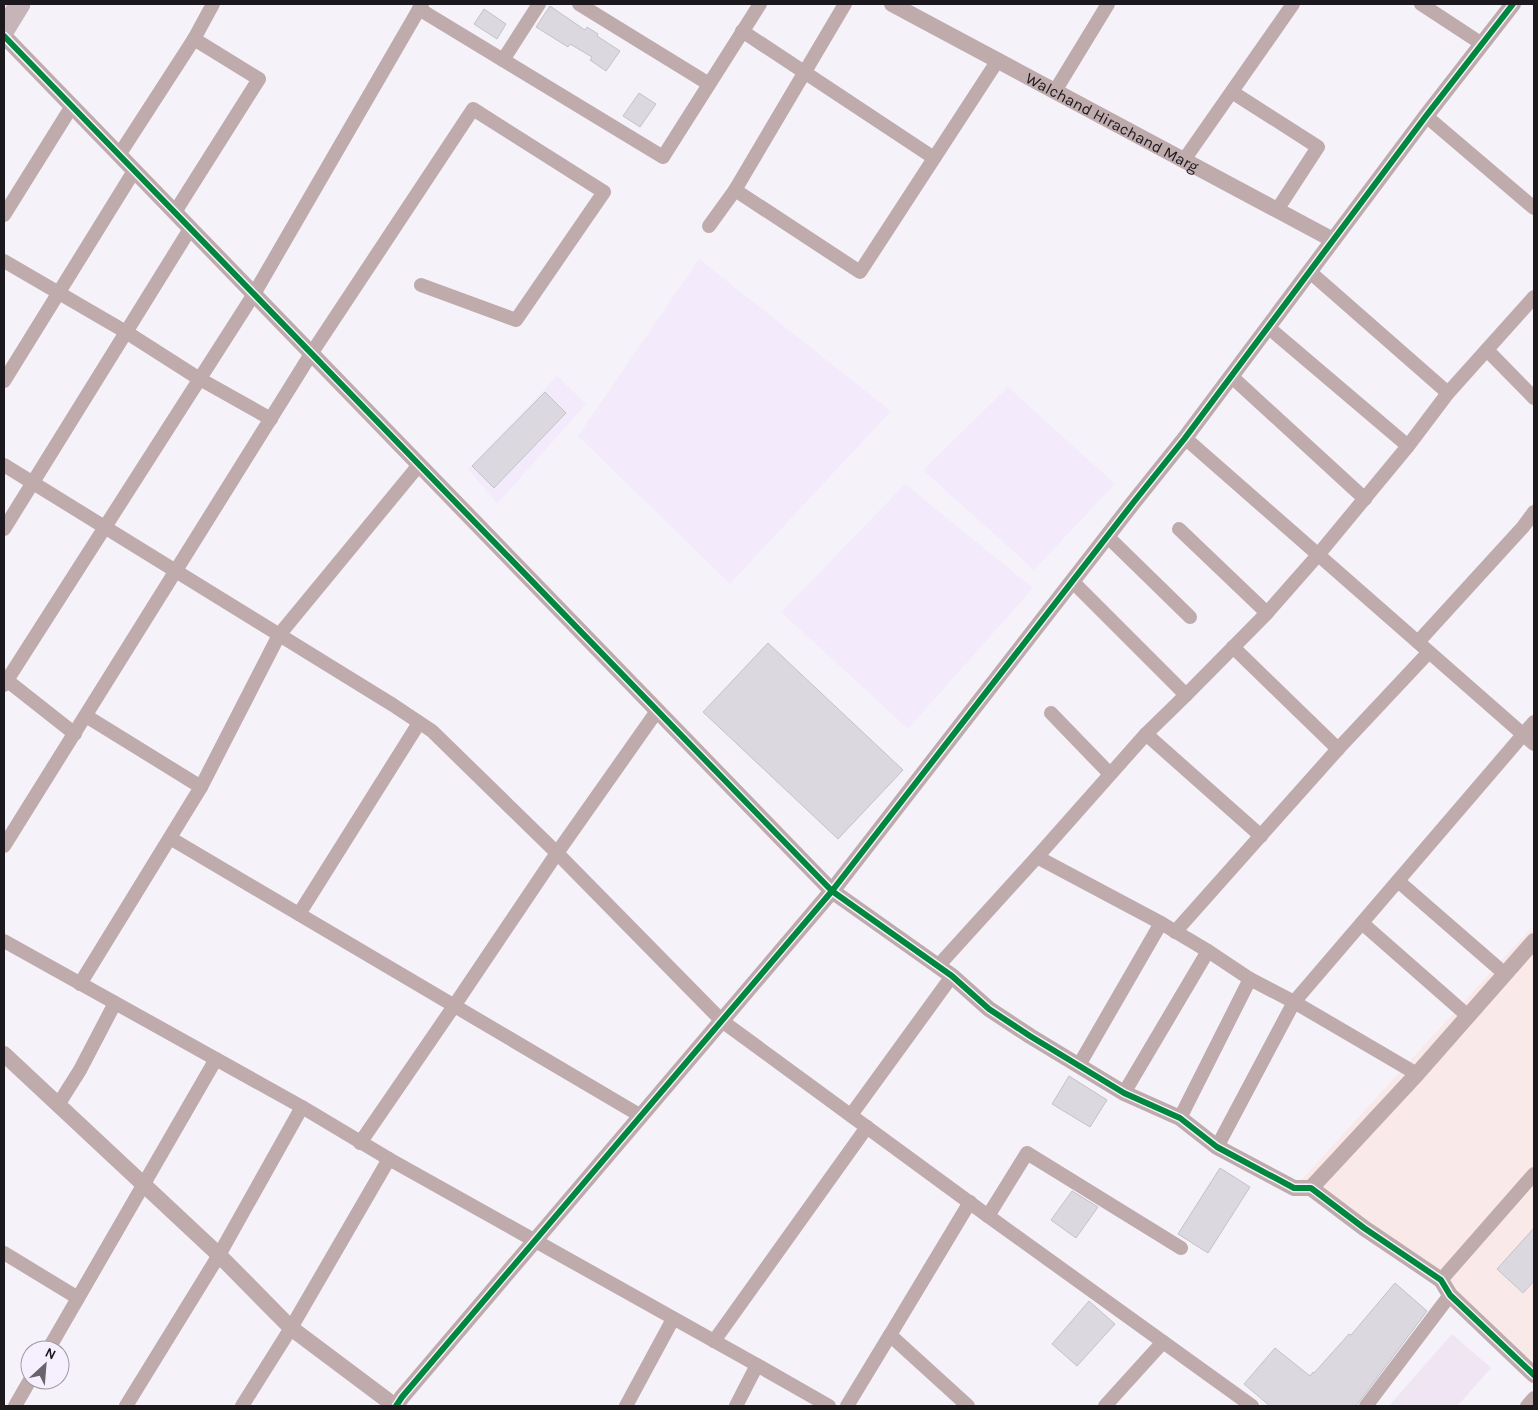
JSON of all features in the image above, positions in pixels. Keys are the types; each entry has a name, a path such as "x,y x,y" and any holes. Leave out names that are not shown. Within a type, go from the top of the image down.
{"main road":[{"path":"4,30 20,4"}],"street":[{"path":"119,155 194,39 213,4"},
{"path":"503,60 539,4"},
{"path":"579,4 709,84"},
{"path":"75,734 5,681 254,294 421,6 503,60 664,158 760,4"},
{"path":"709,226 735,190 845,4"},
{"name":"Walchand Hirachand Marg","path":"892,4 1333,240"},
{"path":"1055,90 1108,4"},
{"path":"1184,160 1293,4"},
{"path":"1421,4 1482,44"},
{"path":"4,1054 219,1255 291,1328 395,1406 832,891 1185,438 1426,116 1513,4"},
{"path":"742,31 934,158"},
{"path":"4,36 832,891 952,976 989,1009 1030,1036 1124,1094 1180,1118 1217,1147 1294,1188 1311,1188 1364,1228 1441,1280 1450,1295 1534,1375"},
{"path":"175,212 259,79 194,39"},
{"path":"735,190 860,272 998,60"},
{"path":"1232,92 1318,148 1277,210"},
{"path":"4,215 72,106"},
{"path":"4,846 311,354 473,109 604,192 516,320 421,285"},
{"path":"1426,116 1534,208"},
{"path":"4,381 8,365 58,294 134,171"},
{"path":"4,529 190,228"},
{"path":"4,261 271,419"},
{"path":"1310,272 1448,394"},
{"path":"938,966 1037,858 1146,734 1234,647 1318,555 1408,446 1448,394 1534,297"},
{"path":"1268,327 1408,446"},
{"path":"1487,350 1534,398"},
{"path":"1231,376 1365,499"},
{"path":"1185,438 1529,739"},
{"path":"80,984 201,787 279,635 419,464"},
{"path":"4,466 393,705 432,731 557,853 722,1020 988,1216 1252,1406"},
{"path":"1418,642 1523,527 1534,512"},
{"path":"1179,529 1267,612"},
{"path":"1107,536 1190,617"},
{"path":"1072,581 1186,695"},
{"path":"1234,647 1338,749"},
{"path":"1175,932 1338,749 1429,652"},
{"path":"360,1143 557,853 658,711"},
{"path":"1051,713 1110,774"},
{"path":"86,716 201,787"},
{"path":"1217,1147 1294,1002 1398,881 1529,739 1534,722"},
{"path":"299,914 419,723"},
{"path":"1146,734 1261,836"},
{"path":"170,838 641,1116"},
{"path":"1037,858 1161,923 1250,979 1294,1002 1417,1074"},
{"path":"1398,881 1505,974"},
{"path":"1079,1065 1161,923"},
{"path":"1362,923 1468,1016"},
{"path":"4,940 302,1107 360,1143 534,1242 829,1406"},
{"path":"1311,1188 1417,1074 1534,941"},
{"path":"1124,1094 1208,951"},
{"path":"851,1115 952,976"},
{"path":"1180,1118 1250,979"},
{"path":"58,1105 80,1070 115,1003"},
{"path":"54,1340 216,1059"},
{"path":"126,1406 219,1255 302,1107"},
{"path":"714,1341 868,1127"},
{"path":"988,1216 1027,1153 1181,1248"},
{"path":"242,1406 291,1328 389,1159"},
{"path":"1441,1280 1534,1174"},
{"path":"847,1406 970,1202"},
{"path":"4,1252 78,1298"},
{"path":"1366,1406 1450,1295"},
{"path":"626,1406 673,1319"},
{"path":"890,1335 968,1406"},
{"path":"1105,1406 1163,1342"},
{"path":"736,1406 757,1365"},
{"path":"15,1406 24,1390"},
{"path":"1527,1406 1534,1398"}],"shaded area":[{"path":"699,259 891,411 730,584 578,436"},
{"path":"557,376 586,404 497,504 468,469"},
{"path":"1008,387 1115,484 1034,570 923,470"},
{"path":"905,484 1033,588 908,729 781,612"},
{"path":"1534,925 1534,1365 1441,1280 1294,1188"},
{"path":"1452,1334 1491,1368 1457,1406 1389,1406"}],"building":[{"path":"550,6 585,30 587,27 598,34 597,36 620,51 606,71 590,60 592,57 570,44 568,47 536,27"},
{"path":"484,9 506,24 497,39 474,24"},
{"path":"639,93 656,104 640,127 623,116"},
{"path":"545,392 566,413 494,488 472,466"},
{"path":"768,643 903,770 838,839 703,712"},
{"path":"1069,1076 1107,1100 1090,1127 1052,1104"},
{"path":"1220,1168 1250,1187 1208,1253 1178,1234"},
{"path":"1072,1191 1098,1207 1076,1238 1051,1220"},
{"path":"1534,1228 1534,1281 1523,1293 1497,1269"},
{"path":"1395,1283 1427,1311 1356,1406 1270,1406 1244,1384 1275,1348 1310,1376 1349,1334 1351,1335"},
{"path":"1089,1301 1115,1324 1077,1366 1052,1344"}],"cycle path":[{"path":"396,1406 832,891 1185,438 1426,116 1513,4"},
{"path":"4,36 832,891 952,976 989,1009 1030,1036 1124,1093 1180,1118 1217,1147 1294,1188 1311,1188 1364,1228 1441,1280 1450,1295 1534,1375"}]}
